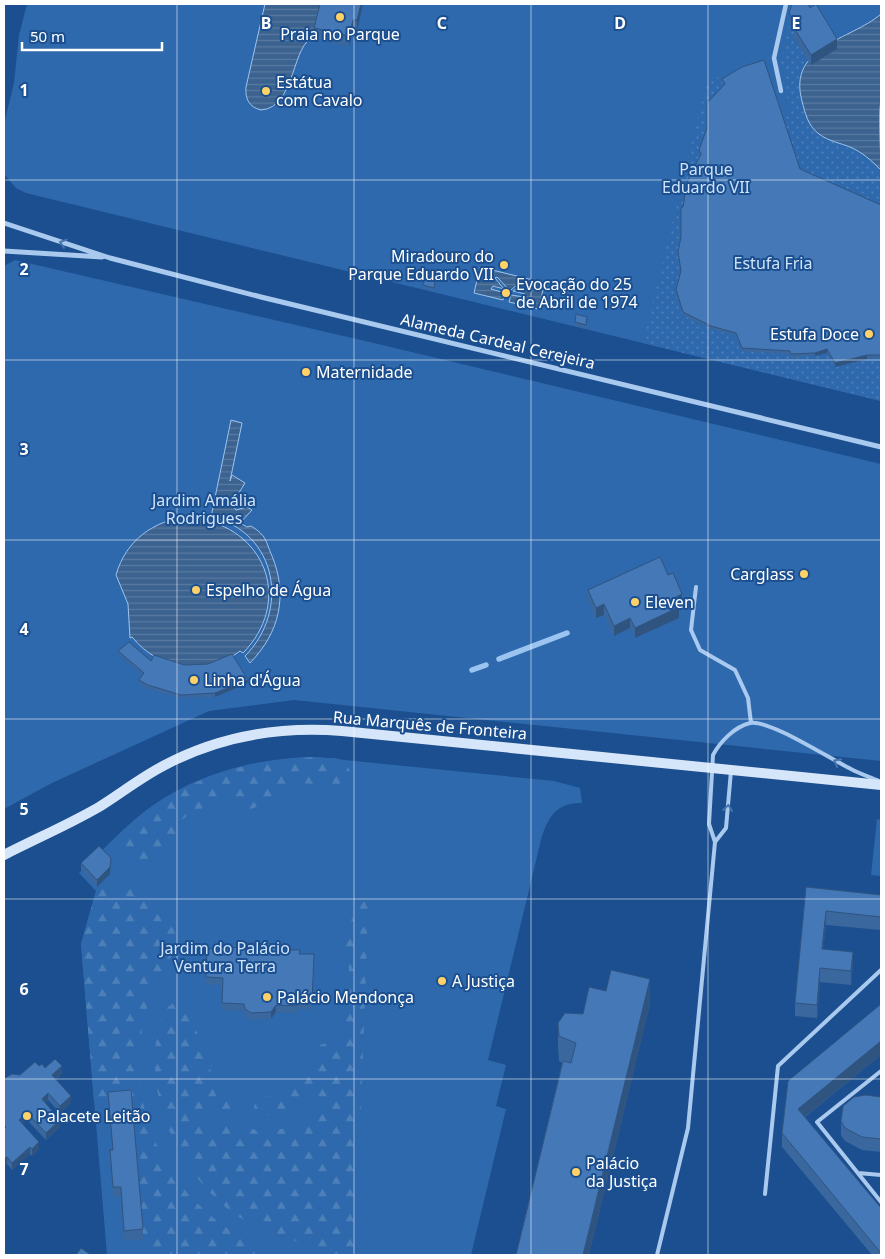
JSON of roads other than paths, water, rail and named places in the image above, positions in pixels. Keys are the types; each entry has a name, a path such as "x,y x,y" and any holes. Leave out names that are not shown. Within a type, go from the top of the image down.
{"main road":[{"name":"Rua Marquês de Fronteira","path":"4,855 94,809 161,767 185,755 210,745 262,732 315,729 342,731 731,771 881,784"}],"street":[{"path":"781,91 774,58 786,4"},
{"name":"Alameda Cardeal Cerejeira","path":"4,223 110,258 261,297 881,447"},
{"name":"Alameda Cardeal Cerejeira","path":"4,251 110,258"}],"lane":[{"path":"696,587 691,630 700,650 735,670 748,698 751,723"},
{"path":"658,1255 688,1128 715,842 708,824 712,755 735,730 751,723 768,726 881,784"},
{"path":"715,842 726,828 731,771"},
{"path":"765,1194 778,1066 881,970"},
{"path":"881,1071 817,1122 881,1202"},
{"path":"858,1173 881,1175"}],"waterway":[{"path":"499,659 567,633"},
{"path":"472,670 486,665"}],"place":[{"name":"Praia no Parque","path":"340,17"},
{"name":"Estátua com Cavalo","path":"266,91"},
{"name":"Miradouro do Parque Eduardo VII","path":"504,265"},
{"name":"Evocação do 25 de Abril de 1974","path":"506,293"},
{"name":"Estufa Doce","path":"869,334"},
{"name":"Maternidade","path":"306,372"},
{"name":"Carglass","path":"804,574"},
{"name":"Espelho de Água","path":"196,590"},
{"name":"Eleven","path":"635,602"},
{"name":"Linha d'Água","path":"194,680"},
{"name":"A Justiça","path":"442,981"},
{"name":"Palácio Mendonça","path":"267,997"},
{"name":"Palacete Leitão","path":"27,1116"},
{"name":"Palácio da Justiça","path":"576,1172"}],"park label":[{"name":"Parque Eduardo VII","path":"706,178"},
{"name":"Estufa Fria","path":"773,263"},
{"name":"Jardim Amália Rodrigues","path":"204,509"},
{"name":"Jardim do Palácio Ventura Terra","path":"225,957"}]}
